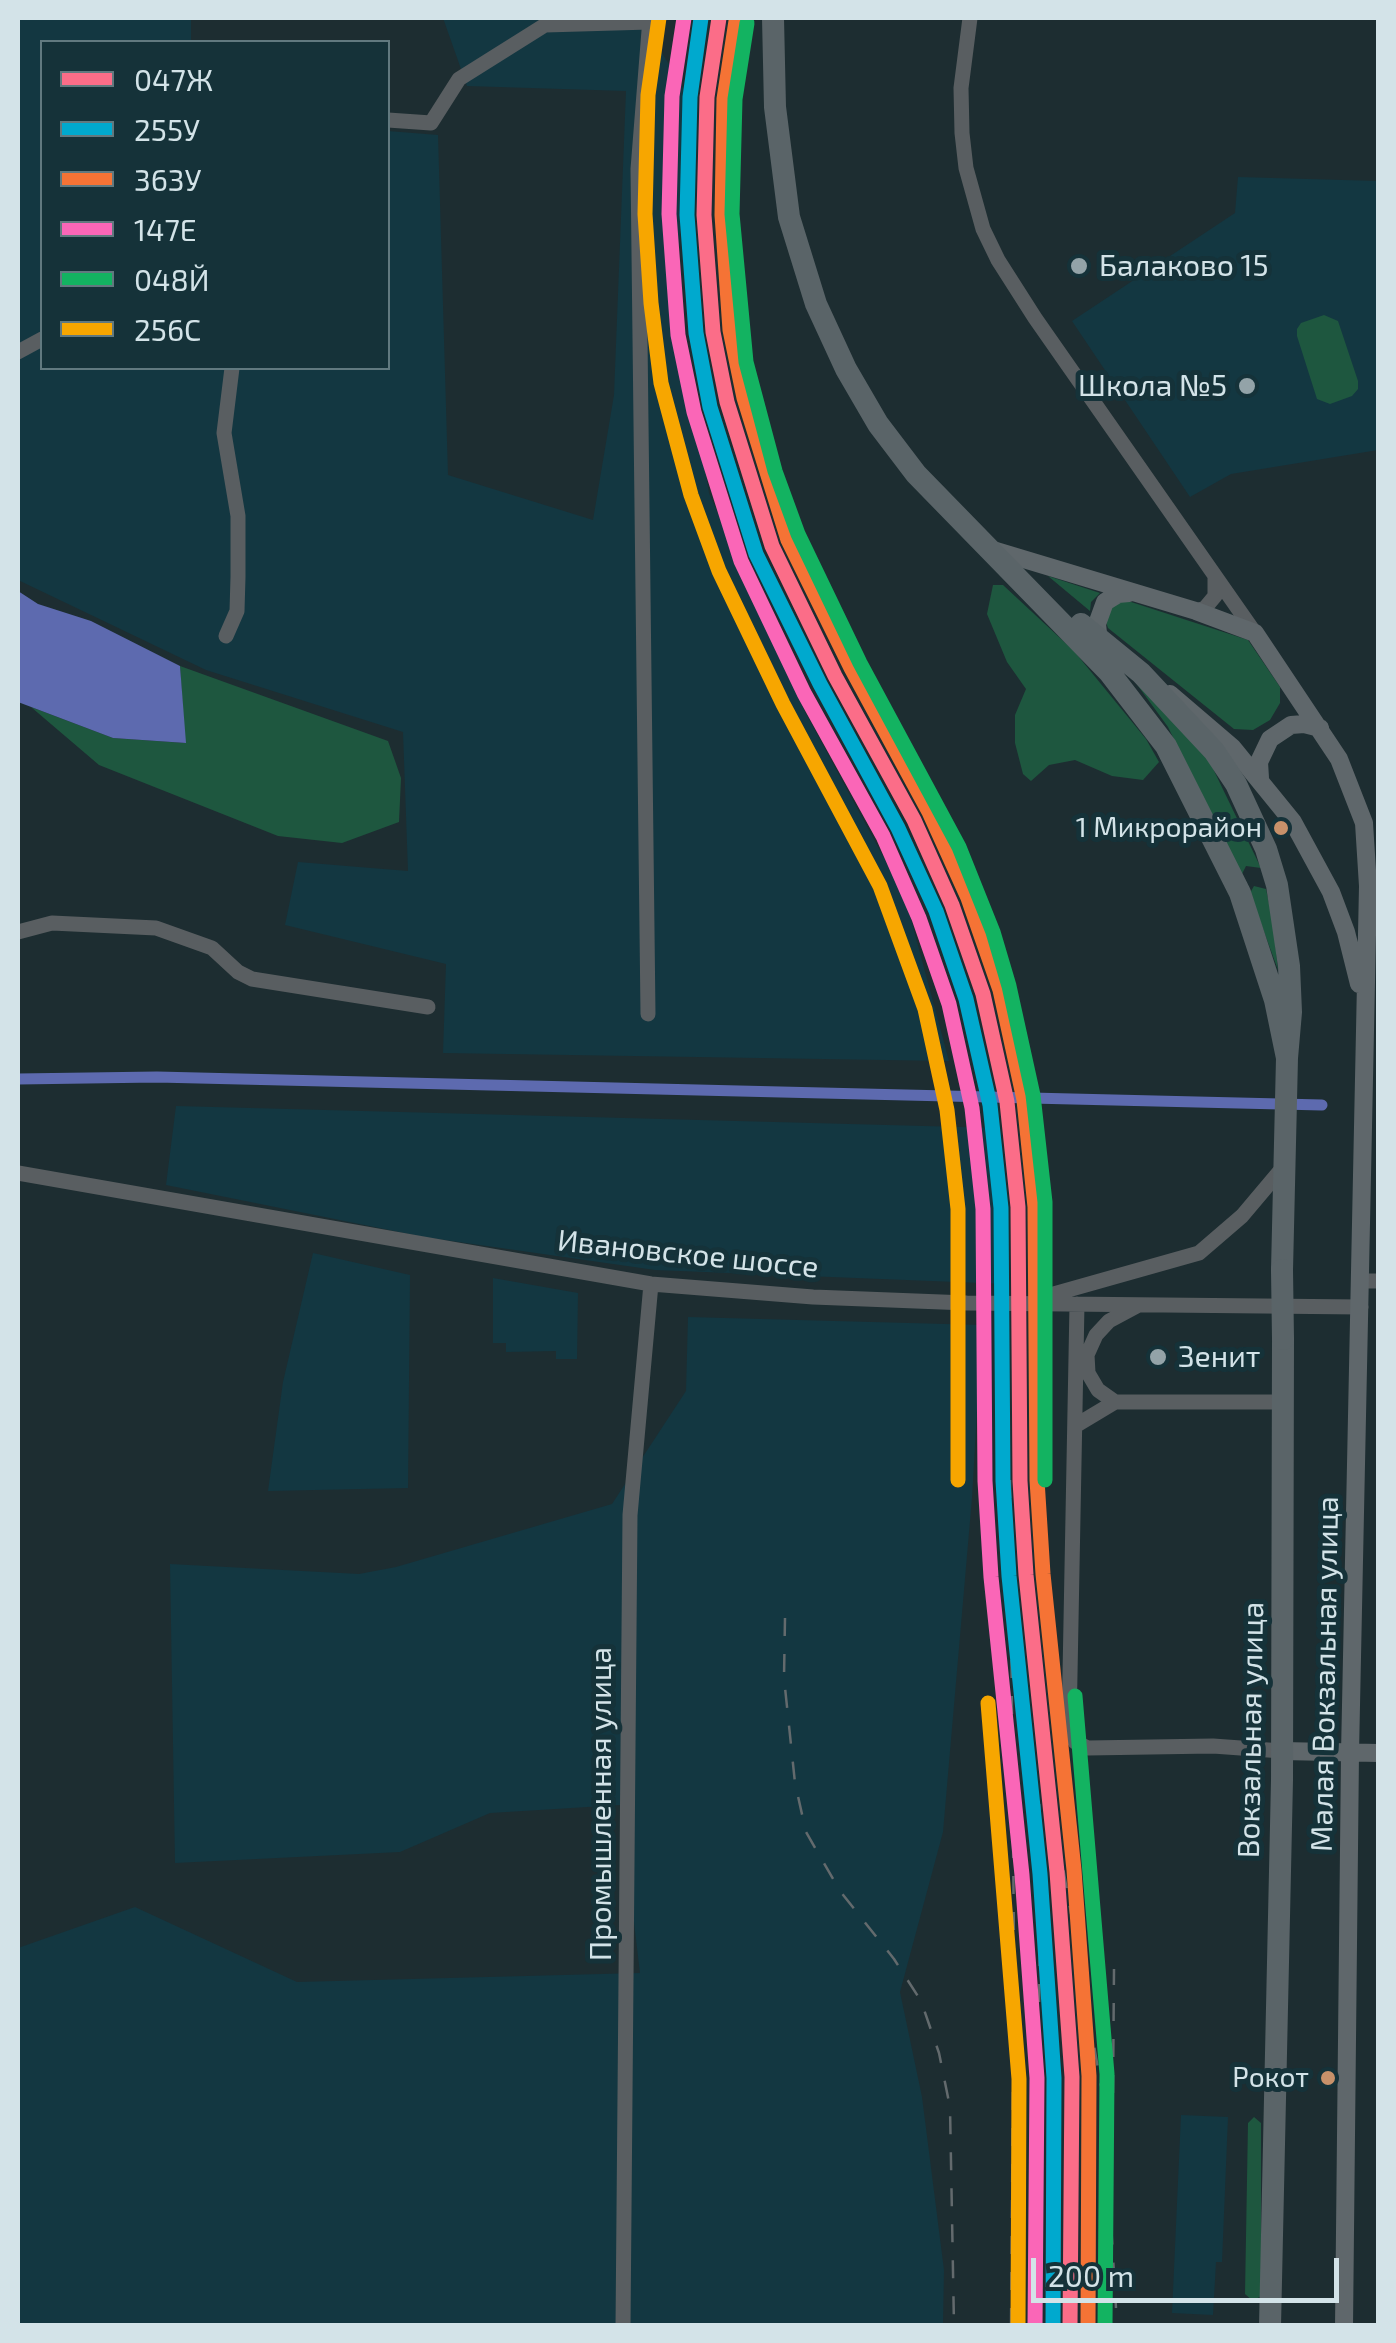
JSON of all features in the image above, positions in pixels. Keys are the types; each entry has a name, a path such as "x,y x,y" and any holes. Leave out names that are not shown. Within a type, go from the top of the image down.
{"highway":[{"path":"773,18 780,166 798,253 827,330 862,398 899,453 938,498 1098,652 1166,746 1240,893 1276,1000 1287,1058"},
{"path":"1098,652 1142,673 1214,751 1236,784 1266,849 1277,884 1289,966 1287,1058"},
{"path":"1240,893 1254,876 1269,878 1277,884"},
{"name":"Вокзальная улица","path":"1270,2326 1282,1751 1282,1270 1287,1058"}],"main road":[{"path":"990,548 1255,633 1320,728 1345,771 1361,810 1368,886 1366,1024"},
{"path":"1098,652 1098,624 1105,602 1118,594 1130,593"},
{"path":"1142,673 1187,706 1260,778 1300,833 1331,892 1357,973 1366,1024"},
{"path":"1260,778 1262,750 1270,739 1291,726 1320,728"},
{"path":"1331,892 1350,897 1368,886"},
{"name":"Малая Вокзальная улица","path":"1344,2326 1350,1752 1361,1307 1370,1281 1366,1024"},
{"path":"1282,1751 1378,1753"}],"street":[{"path":"970,18 961,88 962,133 969,182 983,229 1010,280 1255,633"},
{"path":"390,120 431,123 459,79 545,25 650,20 638,169 648,1014"},
{"path":"18,352 40,340"},
{"path":"226,636 237,611 238,577 238,516 224,433 232,370"},
{"path":"1196,611 1205,608 1215,596 1215,578"},
{"path":"18,932 52,923 156,928 212,948 238,972 252,979 428,1006"},
{"path":"1026,1302 1199,1253 1242,1216 1284,1165"},
{"name":"Ивановское шоссе","path":"18,1173 651,1284 813,1297 1361,1307"},
{"name":"Промышленная улица","path":"624,2326 630,1514 651,1284"},
{"path":"1077,1304 1069,1728 1075,1742 1088,1748 1213,1746 1282,1751"},
{"path":"1115,1402 1093,1382 1087,1355 1096,1335 1109,1321 1139,1304"},
{"path":"1075,1426 1115,1402 1282,1402"}],"shaded area":[{"path":"18,18 191,18 191,40 40,40 40,370 390,370 390,131 438,135 448,475 593,520 614,395 626,91 467,86 443,18 641,18 688,96 676,297 709,493 804,710 905,897 949,1061 443,1053 446,964 285,925 298,862 408,871 403,732 206,670 18,580"},
{"name":"Школа №5","path":"1238,177 1378,181 1378,450 1231,474 1190,497 1072,321 1235,213"},
{"path":"176,1106 999,1128 1007,1284 655,1270 424,1237 166,1185"},
{"path":"313,1253 410,1275 408,1488 268,1491 283,1382"},
{"path":"493,1278 578,1293 577,1359 556,1359 556,1351 506,1352 506,1343 493,1343"},
{"path":"688,1317 982,1325 972,1498 943,1832 900,1992 922,2097 944,2270 943,2325 18,2325 18,1948 135,1907 297,1982 640,1973 620,1805 490,1813 400,1852 175,1863 170,1564 359,1574 396,1567 612,1504 686,1391"},
{"path":"1181,2115 1228,2117 1222,2262 1216,2262 1213,2315 1172,2313"}],"green space":[{"path":"1324,315 1338,321 1358,381 1352,396 1330,404 1317,399 1297,336 1301,323"},
{"path":"1048,576 1100,593 1091,602 1090,611"},
{"path":"993,585 1003,585 1074,651 1146,739 1159,762 1143,780 1112,776 1075,760 1049,765 1031,781 1023,774 1015,743 1015,715 1026,689 1007,662 987,614"},
{"path":"1125,600 1248,640 1280,687 1280,703 1270,720 1253,730 1234,729 1108,628 1104,616 1112,605"},
{"path":"180,666 388,741 401,778 399,822 342,843 278,836 99,765 31,707 113,738 185,743"},
{"path":"1133,679 1204,750 1261,868 1246,866 1241,876 1168,727"},
{"path":"1254,886 1266,889 1278,970 1250,893"},
{"path":"1254,2117 1261,2123 1261,2296 1253,2301 1245,2294 1248,2123"}],"water":[{"path":"18,591 38,604 91,621 180,666 186,743 113,738 18,702"}],"waterway":[{"path":"18,1079 157,1077 1322,1105"}],"railway":[{"path":"1010,1480 1014,1950 1011,2326"},
{"path":"785,1618 784,1678 795,1783 806,1832 840,1891 894,1959 921,2001 939,2053 950,2107 954,2326"},
{"path":"1045,1764 1104,2103 1116,2308"},
{"path":"1034,2326 1039,1795"},
{"path":"1113,2093 1114,1969"}],"transit line":[{"name":"256С","path":"659,18 648,95 645,214 661,383 691,495 719,571 783,704 880,886 925,1009 947,1110 958,1209 958,1480"},
{"name":"147Е","path":"684,18 672,96 669,214 678,335 694,412 741,561 804,693 883,836 919,918 949,1004 972,1108 983,1209 985,1481 991,1577 1022,1875 1037,2078 1035,2326"},
{"name":"255У","path":"701,18 690,97 687,215 696,333 710,407 756,554 898,828 936,911 966,999 990,1105 1001,1208 1003,1481 1009,1576 1040,1874 1054,2078 1053,2326"},
{"name":"047Ж","path":"719,18 707,97 704,215 713,332 727,402 772,546 835,676 914,820 952,905 983,994 1007,1102 1018,1207 1020,1481 1026,1575 1057,1872 1072,2077 1070,2326"},
{"name":"363У","path":"736,21 724,99 722,215 730,330 744,398 788,540 929,812 968,898 1000,990 1024,1100 1035,1207 1037,1480 1043,1574 1074,1870 1089,2076 1088,2326"},
{"name":"048Й","path":"747,23 735,99 732,214 746,362 775,471 798,534 860,663 959,847 993,932 1009,986 1033,1095 1045,1202 1045,1480"},
{"name":"048Й","path":"1075,1696 1107,2074 1105,2326"},
{"name":"256С","path":"988,1703 1019,2079 1018,2326"}],"place":[{"name":"Балаково 15","path":"1079,266"},
{"name":"Школа №5","path":"1247,386"},
{"name":"1 Микрорайон","path":"1281,828"},
{"name":"Зенит","path":"1158,1357"},
{"name":"Рокот","path":"1328,2078"}]}
